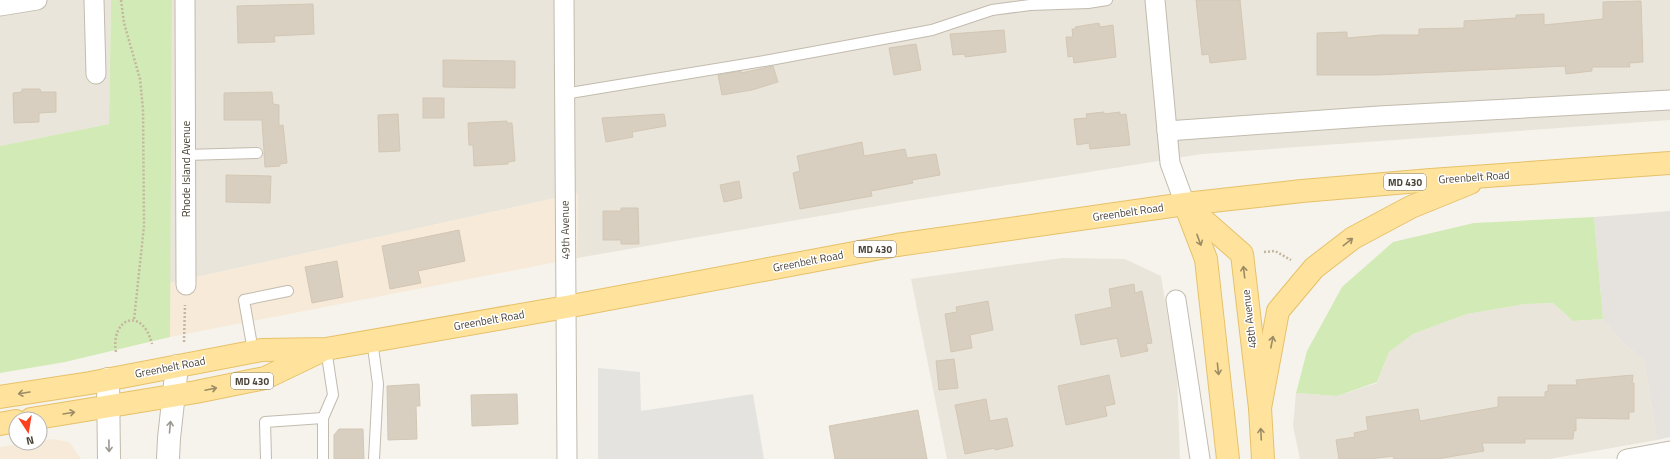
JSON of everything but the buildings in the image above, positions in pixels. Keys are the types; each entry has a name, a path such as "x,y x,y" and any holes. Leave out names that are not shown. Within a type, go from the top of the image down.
{"main road":[{"name":"Greenbelt Road","path":"0,397 99,381 253,351 326,349 897,245 1185,204 1324,189 1670,163"},
{"path":"1260,408 1278,311 1314,268 1353,238 1411,207 1487,176"},
{"name":"48th Avenue","path":"1185,204 1242,254 1260,408 1263,459"},
{"name":"48th Avenue","path":"1185,204 1206,259 1228,459"},
{"name":"MD 430","path":"48,416 172,396 265,378 326,349"}],"street":[{"path":"0,6 37,0"},
{"path":"94,0 96,74"},
{"name":"Rhode Island Avenue","path":"186,0 186,285"},
{"name":"49th Avenue","path":"564,0 567,459"},
{"name":"48th Avenue","path":"1155,0 1170,163 1185,204"},
{"path":"1168,131 1387,115 1670,100"},
{"path":"1176,300 1200,459"},
{"path":"168,459 172,396 176,366"},
{"path":"99,381 109,407 109,459"},
{"path":"1627,459 1670,451"}],"lane":[{"path":"564,94 777,59 932,30 992,10 1030,6 1088,3 1107,0"},
{"path":"186,156 257,153"},
{"path":"253,351 244,300 288,291"},
{"path":"372,340 378,384 374,459"},
{"path":"323,459 323,418 333,395 326,349"},
{"path":"266,459 265,422 323,418"}],"path":[{"path":"121,0 124,23 140,79 143,109 144,226 134,320"},
{"path":"1258,253 1275,251 1294,261"},
{"path":"185,339 186,285"},
{"path":"116,352 114,342 120,326 134,320 142,323 150,332 152,344"}],"shaded area":[{"path":"0,0 111,0 109,124 0,146"},
{"path":"172,0 1670,0 1670,120 1202,154 901,202 577,258 578,193 170,283"},
{"path":"578,193 577,258 170,337 170,283"},
{"path":"1670,211 1670,437 1657,440 1644,359 1625,345 1603,319 1594,217"},
{"path":"1062,258 1125,259 1161,276 1177,374 1180,459 947,459 911,279"},
{"path":"1553,303 1573,321 1603,319 1625,345 1644,359 1657,440 1549,459 1300,459 1293,426 1296,393 1337,396 1377,383 1389,352 1413,334 1467,314 1525,304"},
{"path":"598,368 640,372 641,411 753,394 764,459 598,459"},
{"path":"53,439 69,442 81,459 0,459 0,447 8,446 8,451 48,451 48,440"}],"green space":[{"path":"111,0 172,0 170,337 65,362 0,373 0,146 109,124"},
{"path":"1594,217 1603,319 1573,321 1553,303 1525,304 1467,314 1413,334 1389,352 1377,382 1337,396 1296,393 1307,351 1342,287 1393,242 1474,223"}]}
